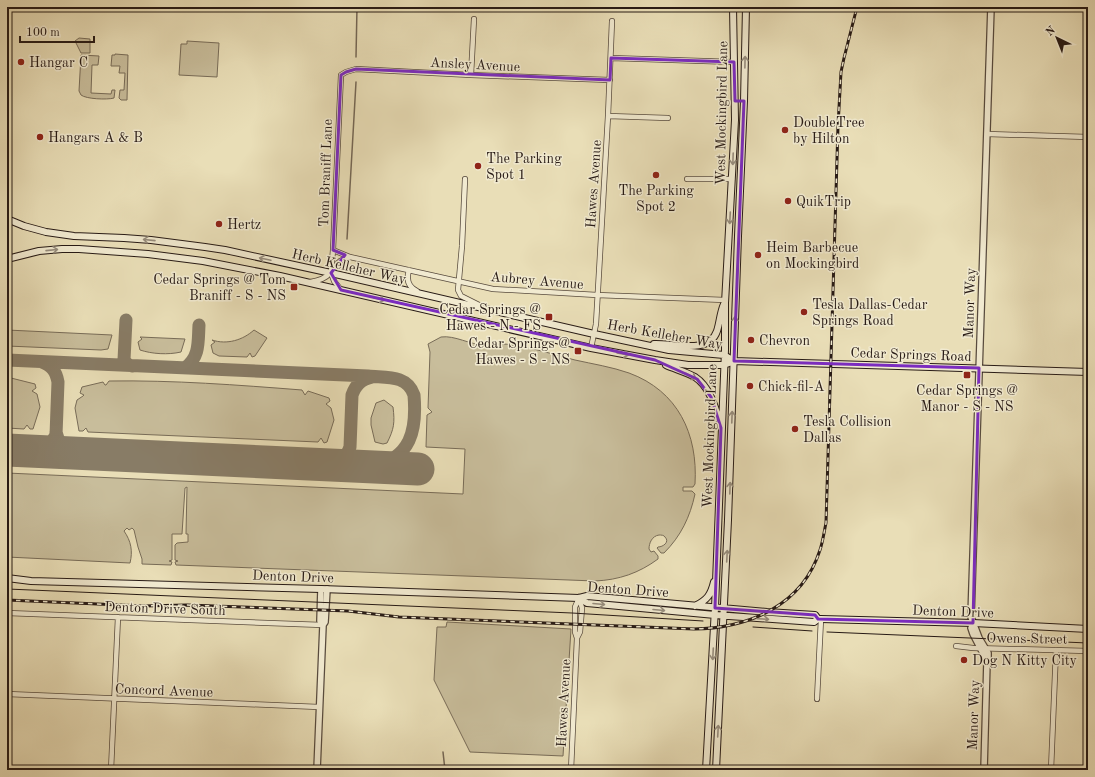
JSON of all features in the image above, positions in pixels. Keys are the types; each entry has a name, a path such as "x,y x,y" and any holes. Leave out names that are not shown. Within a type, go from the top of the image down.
{"main road":[{"name":"West Mockingbird Lane","path":"706,770 715,615 725,301 735,101 733,7"},
{"name":"West Mockingbird Lane","path":"716,770 728,520 744,101 746,7"},
{"path":"735,101 744,101"},
{"path":"732,179 740,179"},
{"name":"Herb Kelleher Way","path":"7,219 24,226 46,232 74,236 151,240 205,247 331,273 594,334 684,352 724,355 734,361"},
{"path":"729,236 738,236"},
{"name":"Herb Kelleher Way","path":"7,259 39,251 62,249 148,254 203,261 306,282 591,348 688,365 724,365 734,361"},
{"path":"649,345 699,346 705,343 713,337 717,331 721,311 725,301"},
{"path":"655,360 694,377 701,383 711,397 721,428"},
{"name":"Cedar Springs Road","path":"734,361 1088,372"},
{"path":"718,519 728,520"},
{"path":"695,606 707,599 716,575"},
{"name":"Denton Drive","path":"7,578 31,581 579,598 586,596 715,608 815,615 819,619"},
{"name":"Denton Drive","path":"579,598 587,603 724,616 814,622 819,619 973,623 1088,629"},
{"path":"710,703 719,703"}],"street":[{"name":"Manor Way","path":"984,770 987,662 976,627 971,617 971,600 991,7"},
{"path":"471,76 474,20"},
{"name":"Hawes Avenue","path":"591,348 596,324 612,21"},
{"path":"611,58 734,62"},
{"name":"Ansley Avenue","path":"341,75 356,69 471,76 610,80"},
{"name":"Tom Braniff Lane","path":"331,273 341,75"},
{"path":"608,116 668,118"},
{"path":"987,134 1088,137"},
{"path":"465,179 460,281 458,290 461,296 491,310"},
{"path":"687,179 732,179"},
{"name":"Aubrey Avenue","path":"333,250 350,257 493,289 725,301"},
{"path":"306,282 318,281 325,278 331,273 339,261 350,257"},
{"path":"408,270 408,284 412,289 428,296"},
{"path":"331,273 334,281 341,290"},
{"path":"317,770 323,625 326,622 324,589"},
{"name":"Hawes Avenue","path":"571,770 577,638 575,632 575,607 579,598"},
{"name":"Denton Drive South","path":"7,613 323,625"},
{"path":"112,770 118,617"},
{"path":"817,699 819,619"},
{"name":"Manor Way","path":"973,623 971,628 975,639 983,648"},
{"name":"Owens Street","path":"966,647 975,639"},
{"name":"Owens Street","path":"956,646 1088,651"},
{"path":"1051,770 1056,650"},
{"name":"Concord Avenue","path":"7,694 319,707"}],"highlighted area":[{"path":"611,58 734,62 735,101 744,101 734,361 979,368 973,623 818,619 815,615 715,608 721,428 711,397 697,379 655,360 341,290 331,273 345,255 333,250 341,75 346,72 356,69 610,80"}],"shaded area":[{"path":"79,38 90,39 90,53 81,53 75,41"},
{"path":"187,41 219,43 217,77 179,75 181,44 187,44"},
{"path":"81,55 99,56 98,65 92,65 91,93 111,94 112,90 115,90 114,98 97,99 81,95 79,91"},
{"path":"112,55 128,55 127,100 121,100 119,98 120,90 124,90 125,73 119,73 120,66 111,66"},
{"path":"7,330 112,335 108,349 101,350 7,346"},
{"path":"254,330 267,338 255,356 252,357 250,353 247,357 219,356 213,353 211,345 215,342 212,340 223,342 234,341 250,334"},
{"path":"140,337 185,339 181,352 160,354 140,350 138,342 142,339"},
{"path":"441,337 452,337 479,345 506,344 521,346 609,367 629,373 646,381 660,391 682,416 693,448 695,466 695,484 693,487 683,487 683,491 692,491 695,494 690,511 684,526 670,547 664,553 661,553 657,548 665,544 667,541 665,536 659,535 654,537 651,540 649,549 651,552 654,551 658,556 658,559 644,568 628,575 595,581 176,565 175,562 178,561 175,560 175,545 177,543 188,542 188,534 186,534 187,487 185,488 182,534 172,534 172,560 169,561 172,562 171,565 142,564 134,530 132,528 129,530 127,528 124,531 131,546 130,563 7,557 7,473 463,494 465,449 426,447 427,415 432,412 428,408 430,352 428,344"},
{"path":"7,377 35,384 36,388 32,391 37,394 40,407 33,429 30,429 27,425 24,429 7,428"},
{"path":"109,381 181,382 254,386 302,390 305,395 308,391 329,398 330,401 326,404 331,408 334,420 327,442 324,443 321,438 318,442 88,432 86,428 83,431 79,431 75,408 77,400 84,395 80,393 82,387 103,382 106,385"},
{"path":"384,400 393,407 394,422 393,430 387,443 383,444 375,442 371,418 376,403"},
{"path":"447,622 571,629 563,756 470,752 434,680 437,627 446,627"}],"waterway":[{"path":"356,57 357,7"},
{"path":"347,239 356,82"},
{"path":"443,752 445,770"}],"taxiway":[{"path":"126,320 124,360 127,364 132,366"},
{"path":"185,368 190,364 196,354 199,325"},
{"path":"7,360 395,378 406,383 411,388 414,395 415,408 412,431 409,441 396,457 386,463 373,467"},
{"path":"38,452 49,445 56,435 58,382 53,369 42,362"},
{"path":"324,465 340,460 346,455 350,447 352,395 359,383 372,377"},
{"path":"56,432 58,440 62,446 75,453"}],"runway":[{"path":"7,450 418,469"}],"tram line":[{"path":"7,589 572,613 703,621"},
{"path":"753,627 812,631"},
{"path":"827,632 1088,643"}],"railway":[{"path":"7,600 143,606 187,605 348,611 399,617 694,629 714,628 753,618 771,610 787,599 800,586 812,569 820,550 826,523 838,126 841,72 857,7"}],"place":[{"name":"Hangar C","path":"21,62"},
{"name":"DoubleTree by Hilton","path":"785,130"},
{"name":"Hangars A & B","path":"40,137"},
{"name":"The Parking Spot 1","path":"478,166"},
{"name":"The Parking Spot 2","path":"656,175"},
{"name":"QuikTrip","path":"788,201"},
{"name":"Hertz","path":"219,224"},
{"name":"Heim Barbecue on Mockingbird","path":"758,255"},
{"name":"Cedar Springs @ Tom Braniff - S - NS","path":"294,287"},
{"name":"Tesla Dallas-Cedar Springs Road","path":"804,312"},
{"name":"Cedar Springs @ Hawes - N - FS","path":"549,317"},
{"name":"Chevron","path":"751,340"},
{"name":"Cedar Springs @ Hawes - S - NS","path":"578,351"},
{"name":"Cedar Springs @ Manor - S - NS","path":"967,375"},
{"name":"Chick-fil-A","path":"750,386"},
{"name":"Tesla Collision Dallas","path":"795,429"},
{"name":"Dog N Kitty City","path":"964,660"}]}
